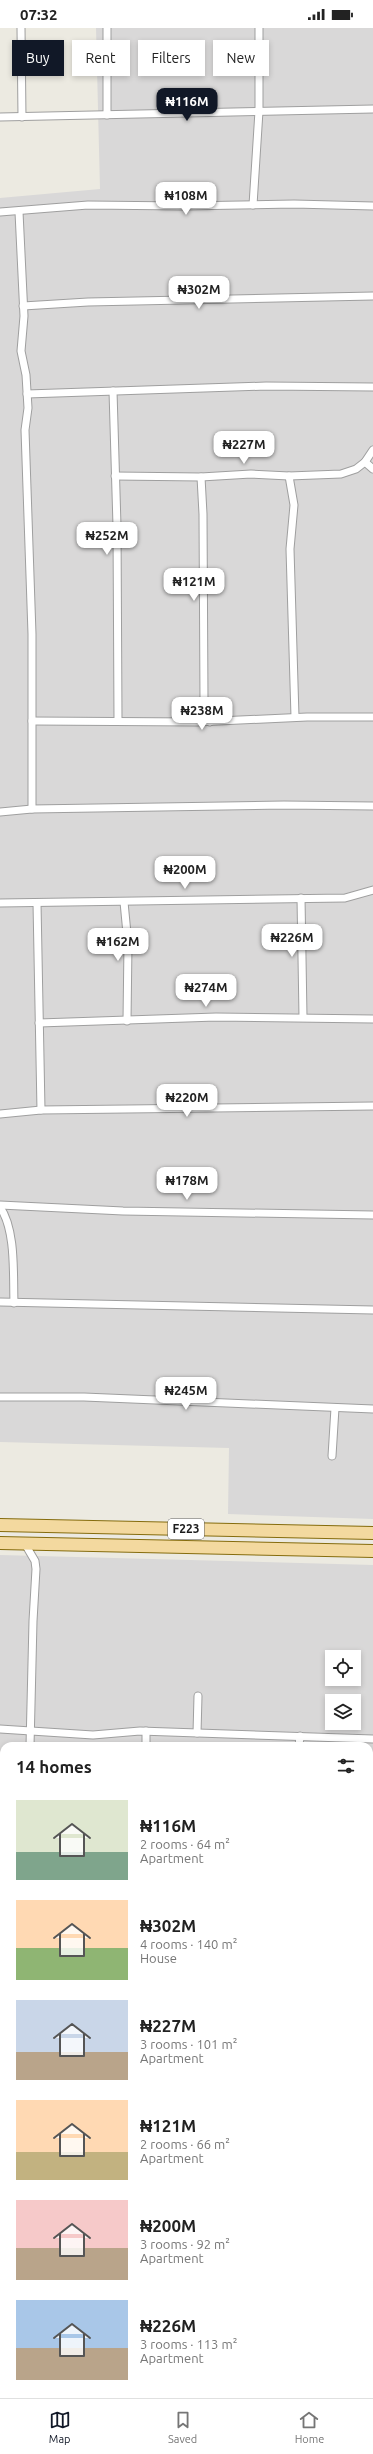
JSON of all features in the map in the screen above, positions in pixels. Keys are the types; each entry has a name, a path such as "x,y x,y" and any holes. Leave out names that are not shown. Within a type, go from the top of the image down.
{"main road":[{"name":"F223","path":"0,1525 373,1533"},
{"path":"144,1528 144,1546"},
{"name":"F223","path":"0,1543 373,1550"}],"street":[{"path":"21,28 22,117"},
{"path":"107,28 108,115"},
{"path":"253,205 259,111 259,28"},
{"path":"0,117 373,108"},
{"path":"0,212 19,212 88,205 373,206"},
{"path":"19,212 23,306 20,351 27,394 25,435 32,634 32,809"},
{"path":"23,306 88,302 373,296"},
{"path":"27,394 259,386 373,387"},
{"path":"113,390 116,476 118,720"},
{"path":"116,476 201,477 251,474 289,476 341,474 350,472 364,462 373,450"},
{"path":"364,462 373,469"},
{"path":"289,476 294,505 290,549 295,717"},
{"path":"201,477 204,514 204,702 210,722"},
{"path":"32,722 118,720 210,722 295,717 373,717"},
{"path":"0,812 32,809 284,805 373,806"},
{"path":"0,903 345,898 373,890"},
{"path":"301,898 303,1017"},
{"path":"124,902 128,944 126,1021"},
{"path":"37,903 38,1023 41,1110"},
{"path":"38,1023 216,1017 373,1019"},
{"path":"0,1114 41,1110 373,1106"},
{"path":"0,1206 123,1211 373,1215"},
{"path":"0,1206 5,1214 10,1228 14,1303"},
{"path":"0,1302 373,1310"},
{"path":"0,1397 84,1398 334,1408 373,1408"},
{"path":"332,1456 334,1408"},
{"path":"25,1544 35,1561 36,1569 33,1621 30,1742"},
{"path":"197,1733 198,1696"},
{"path":"0,1729 93,1735 146,1731 373,1739"},
{"path":"146,1731 146,1742"},
{"path":"299,1742 300,1736"}],"shaded area":[{"path":"96,28 373,28 373,1519 228,1514 229,1448 0,1442 0,198 100,189 97,76 130,76 130,40 96,40"},
{"path":"0,1555 373,1565 373,1742 0,1742"}]}
